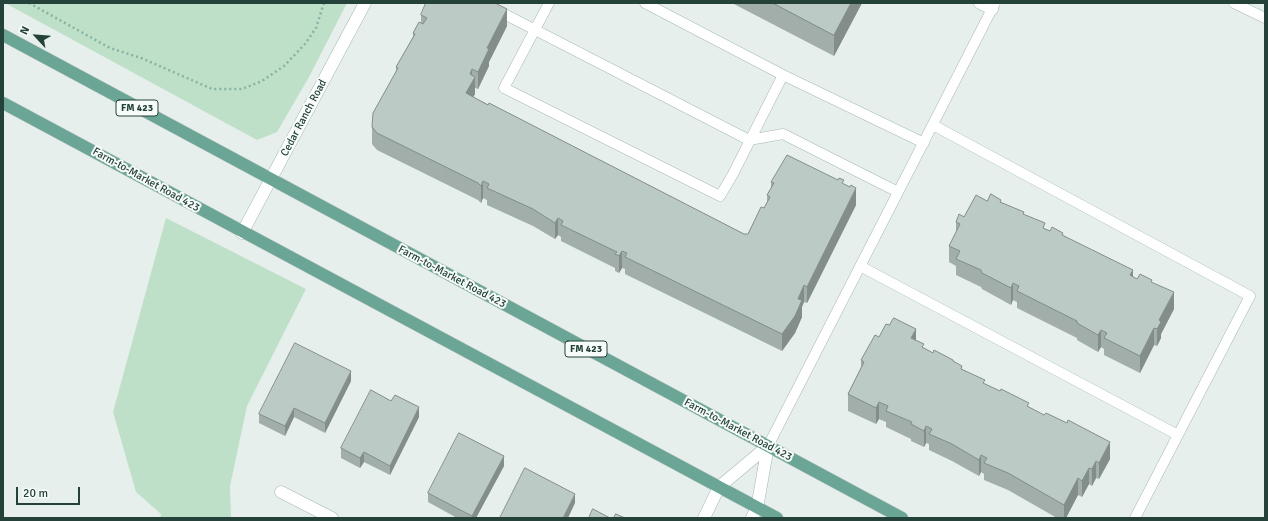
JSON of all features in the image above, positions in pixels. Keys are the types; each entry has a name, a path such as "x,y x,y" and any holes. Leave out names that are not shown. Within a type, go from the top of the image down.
{"main road":[{"name":"Farm-to-Market Road 423","path":"3,35 902,518"},
{"name":"Farm-to-Market Road 423","path":"3,103 242,233 719,487 755,513 776,518"}],"street":[{"name":"Cedar Ranch Road","path":"242,233 365,3"},
{"path":"980,3 993,6"},
{"path":"704,518 719,487 768,446"},
{"path":"755,513 768,446"},
{"path":"281,492 332,518"}],"lane":[{"path":"483,3 749,140 783,134 898,192"},
{"path":"549,3 536,31 504,88 720,196 733,174 783,75"},
{"path":"645,3 662,7 783,75 924,143"},
{"path":"1234,3 1265,18"},
{"path":"768,446 993,6"},
{"path":"933,125 1250,296 1135,518"},
{"path":"860,266 1178,435"}],"path":[{"path":"29,3 110,48 140,58 212,89 242,89 262,81 284,66 316,28 324,3"}],"green space":[{"path":"5,3 347,3 309,77 277,132 257,140"},
{"path":"166,218 306,289 247,406 230,486 231,518 160,518 161,514 136,492 113,412"}],"building":[{"path":"426,3 495,3 507,9 487,48 489,49 478,72 472,69 470,74 475,77 466,93 488,105 489,103 744,234 748,234 761,207 764,208 770,197 767,195 774,183 771,182 787,155 838,180 839,178 844,180 842,183 856,188 807,287 804,285 798,299 802,300 795,316 782,334 625,257 627,253 622,251 619,256 615,254 617,252 561,225 563,221 558,218 555,223 533,209 487,188 489,184 483,181 481,186 478,183 377,133 372,127 373,113 398,68 396,67 415,34 413,33 419,22 423,24 427,18 421,15"},
{"path":"773,3 851,3 834,35"},
{"path":"991,194 1001,200 1000,202 1045,223 1043,228 1050,231 1052,227 1063,233 1062,235 1133,270 1130,275 1137,279 1140,274 1152,280 1151,282 1174,292 1159,320 1161,322 1157,329 1154,328 1140,356 1104,338 1107,333 1101,330 1098,335 1077,323 1077,321 1017,291 1019,286 1013,283 1011,288 982,273 981,270 956,259 960,251 949,246 960,224 956,222 959,214 964,217 976,195 987,201"},
{"path":"894,318 916,329 911,338 924,344 922,347 933,353 934,350 953,360 962,366 961,369 985,380 983,383 1000,391 1001,389 1029,403 1027,406 1044,415 1046,413 1067,423 1068,420 1110,442 1099,463 1096,461 1092,469 1089,468 1082,481 1078,478 1064,505 1008,473 984,463 987,458 981,455 979,460 952,444 929,434 932,429 926,426 924,431 911,424 912,422 886,411 888,406 879,402 876,408 848,394 864,362 861,360 875,335 879,337 886,324 889,325"},
{"path":"295,343 351,371 325,423 294,408 285,426 259,414"},
{"path":"371,390 391,401 395,395 419,407 390,466 364,452 360,458 341,448"},
{"path":"459,433 504,456 472,516 428,493"},
{"path":"525,468 575,494 563,518 500,518"},
{"path":"593,509 610,518 589,518"},
{"path":"616,514 625,518 614,518"}]}
